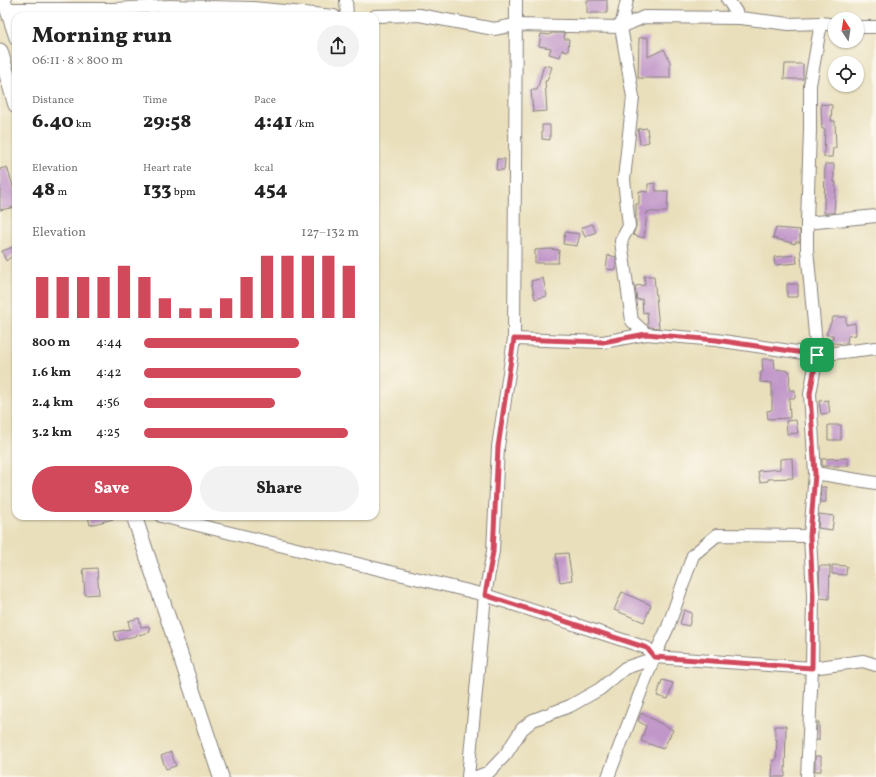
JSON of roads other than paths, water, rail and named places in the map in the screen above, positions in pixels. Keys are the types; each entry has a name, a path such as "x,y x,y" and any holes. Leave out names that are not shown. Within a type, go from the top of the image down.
{"main road":[{"path":"0,51 12,92"},
{"path":"135,520 221,777"}],"street":[{"path":"346,0 347,12"},
{"path":"468,777 485,595 493,552 498,447 514,339 516,0"},
{"path":"627,0 621,27 633,97 624,179 629,226 621,241 632,321 646,334"},
{"path":"728,0 740,18"},
{"path":"12,26 5,4 114,9 168,7 253,8 294,12"},
{"path":"379,16 419,15 494,29 515,25 621,27 644,17 740,18 789,24 828,24"},
{"path":"807,777 812,668 813,595 810,536 815,474 810,394 817,355 807,249 807,223 810,85 821,23"},
{"path":"864,27 876,27"},
{"path":"807,223 876,216"},
{"path":"514,339 603,342 646,334 716,340 817,355 876,348"},
{"path":"815,474 876,483"},
{"path":"177,520 485,595 647,648 654,657"},
{"path":"608,777 654,657 668,627 694,555 717,535 810,536"},
{"path":"476,777 489,772 506,754 522,729 533,720 570,706 600,689 625,668 654,657 812,668 863,661 876,665"}]}
